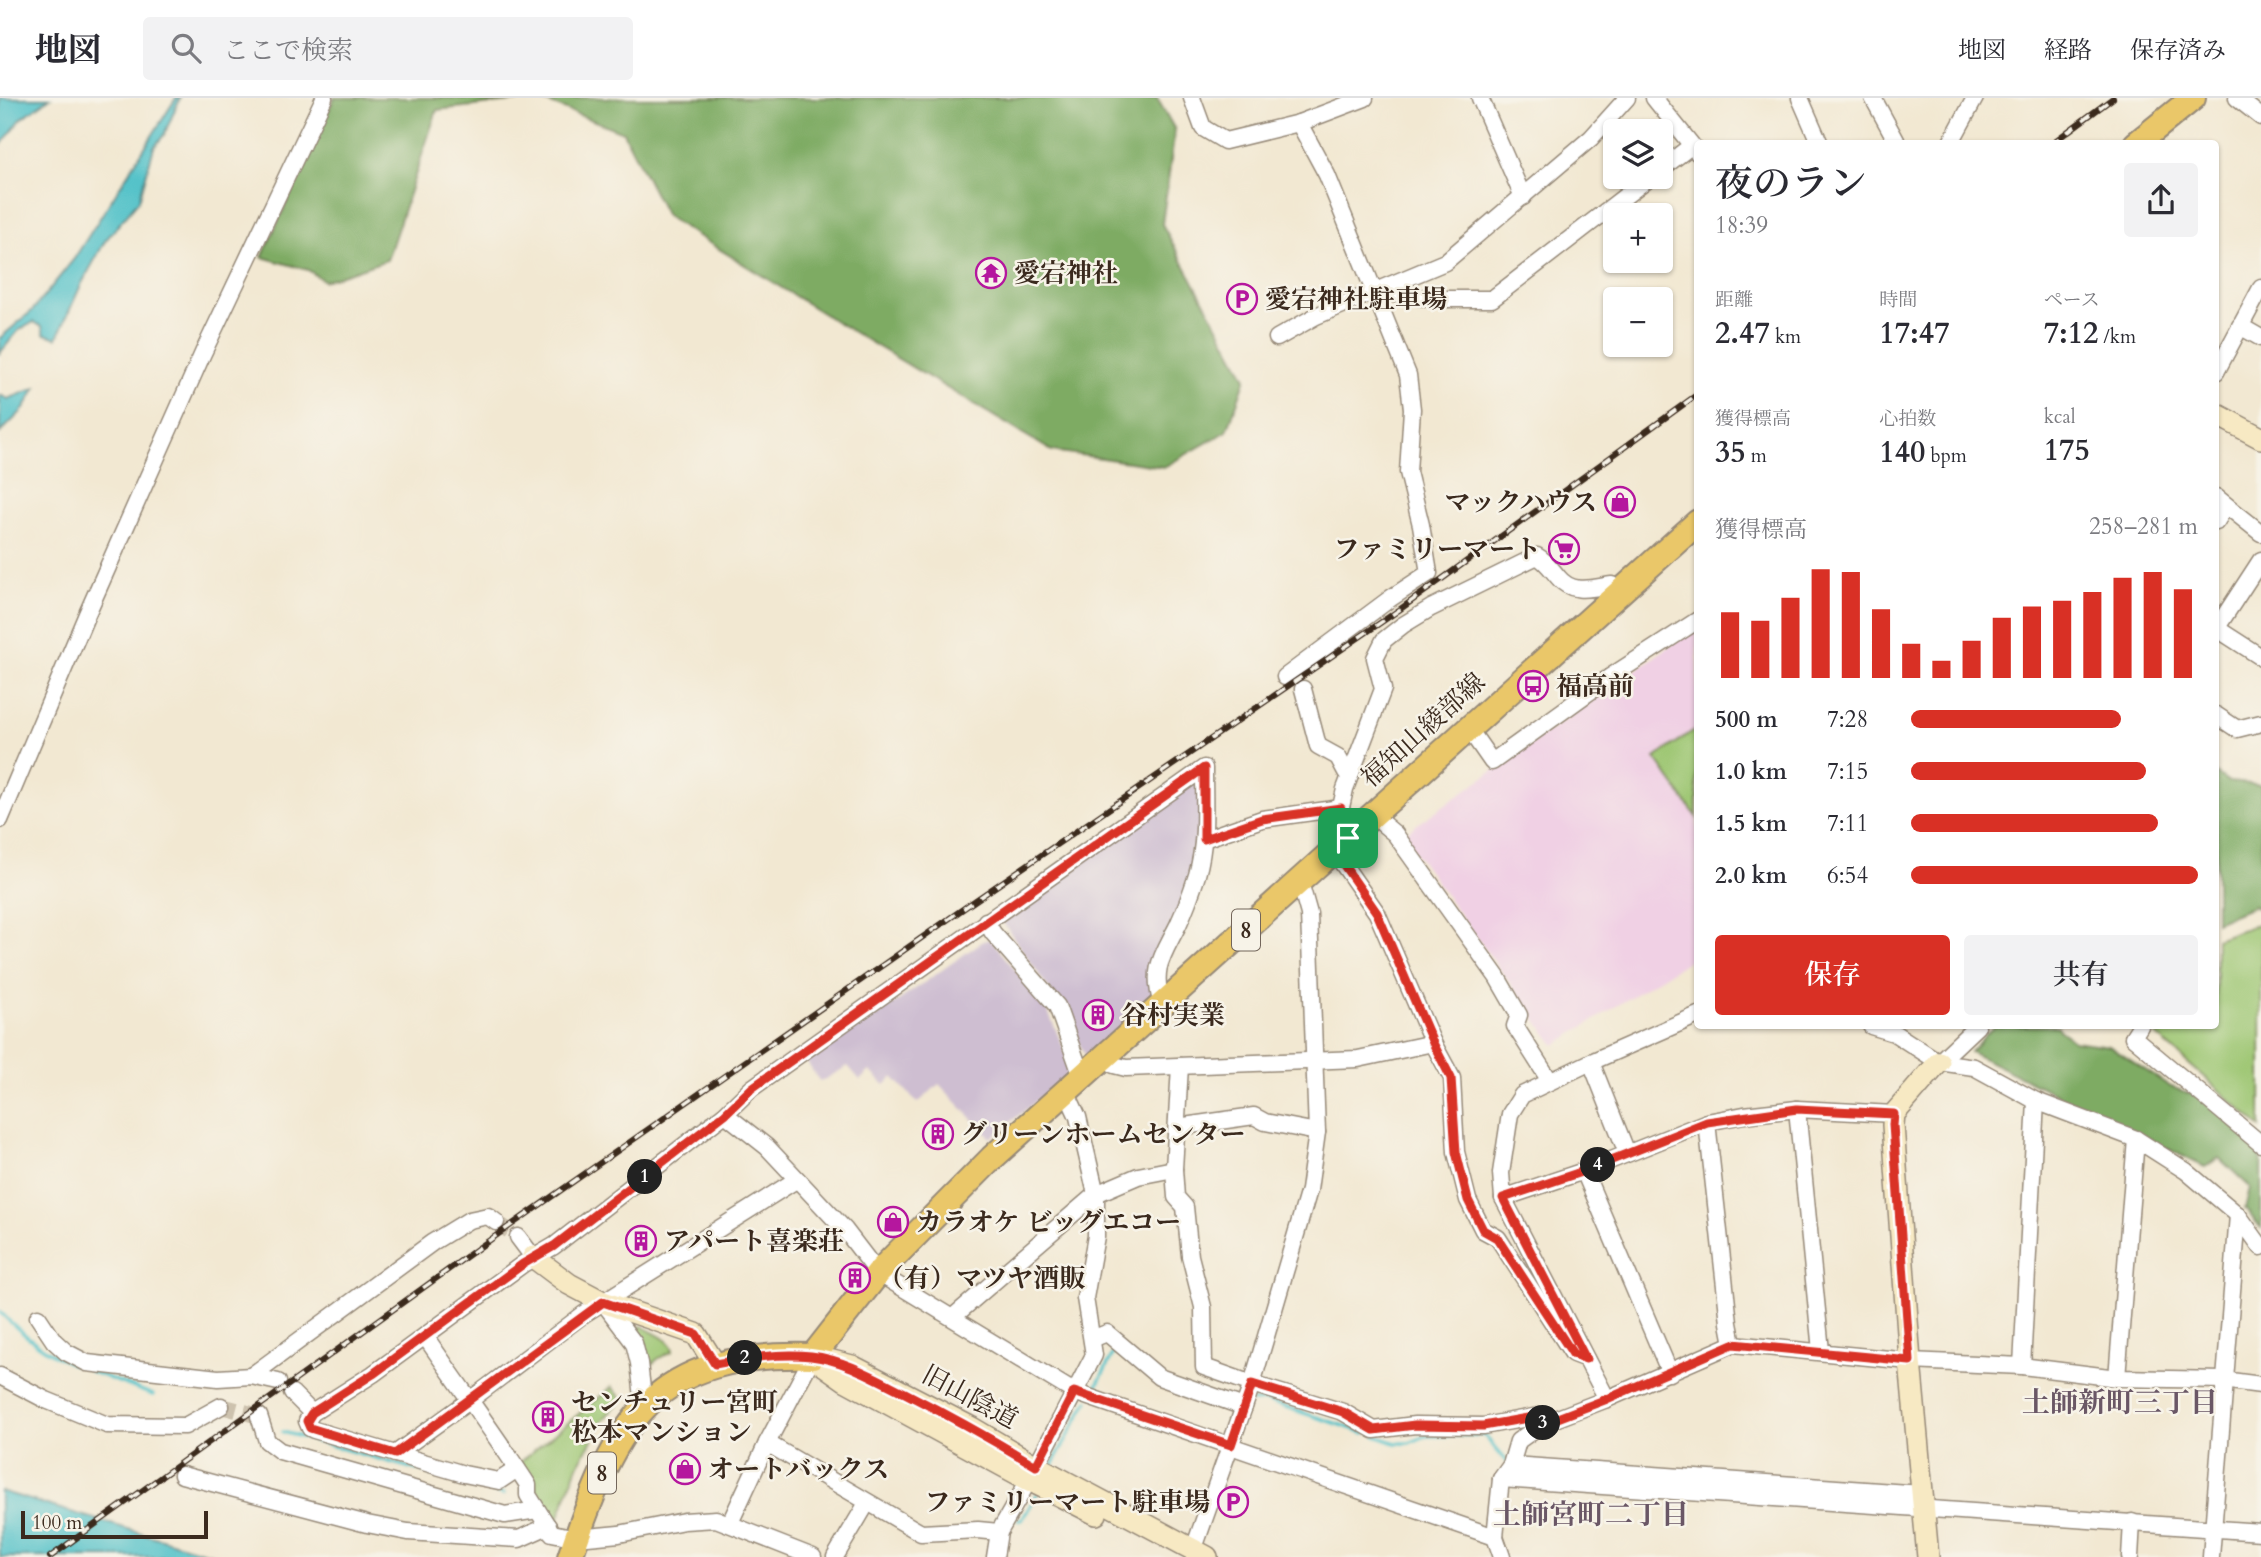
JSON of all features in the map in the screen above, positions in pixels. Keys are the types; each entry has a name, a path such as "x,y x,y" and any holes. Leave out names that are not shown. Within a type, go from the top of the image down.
{"main road":[{"path":"2141,140 2193,98"},
{"name":"福知山綾部線","path":"813,1356 878,1273 992,1158 1468,729 1694,530"},
{"name":"8","path":"574,1547 602,1472 624,1433 644,1406 680,1380 715,1364 777,1355 813,1356"}],"street":[{"path":"0,820 87,614 203,353 324,98"},
{"path":"1192,98 1203,128 1225,141 1300,123 1365,98"},
{"path":"1480,98 1523,197"},
{"path":"1277,338 1316,316 1445,262 1591,138 1627,98"},
{"path":"1654,98 1694,149 1673,162"},
{"path":"1800,98 1819,140"},
{"path":"1873,98 1896,140"},
{"path":"1952,140 1975,98"},
{"path":"2237,98 2261,117"},
{"path":"1285,677 1429,573 1408,472 1412,409 1408,375 1327,175 1300,123"},
{"path":"1376,292 1438,299 1492,299 1634,189"},
{"path":"2219,366 2261,288"},
{"path":"2241,326 2261,338"},
{"path":"2219,416 2261,438"},
{"path":"2221,501 2261,533"},
{"path":"1586,1359 1573,1354 1497,1238 1483,1230 1468,1200 1456,1152 1451,1078 1433,1043 1377,913 1341,845 1338,821 1350,775 1383,689 1375,658 1384,640 1431,608 1537,556 1544,560 1568,587 1579,590 1612,585 1620,594"},
{"path":"2219,624 2261,560"},
{"path":"1468,729 1492,762 1611,677 1694,623"},
{"path":"2219,631 2261,657"},
{"path":"1303,689 1318,746 1338,757 1350,775"},
{"path":"2219,717 2237,729 2261,723"},
{"path":"528,1496 499,1481 464,1474 314,1430 307,1421 312,1413 373,1374 533,1257 554,1246 725,1114 752,1088 1204,768 1204,839 1197,875 1179,923 1161,954 1156,986 1162,1005"},
{"path":"1204,839 1262,819 1341,808"},
{"path":"1383,824 1395,834 1497,977 1519,1015 1515,1026 1550,1081"},
{"path":"730,1523 767,1443 813,1356 845,1380 1193,1555 1252,1384 1308,1190 1317,1132 1309,914 1300,881"},
{"path":"986,921 993,933 1057,1006 1096,1194 1096,1236 1085,1298 1094,1354 999,1532 995,1557"},
{"path":"1607,1399 1503,1198 1501,1173 1510,1114 1522,1095 1694,1017"},
{"path":"1881,1029 1894,1033 1939,1062 1973,1067 2036,1101 2136,1139 2186,1171 2238,1215 2261,1247"},
{"path":"1928,1557 1910,1361 1894,1114 1939,1062 1974,1029"},
{"path":"2138,1029 2133,1037 2261,1144"},
{"path":"1107,1055 1114,1065 1126,1068 1314,1062 1358,1059 1433,1043"},
{"path":"1591,1062 1627,1153"},
{"path":"1180,1066 1174,1169 1176,1197 1185,1207 1190,1256 1203,1307 1205,1367 1343,1412 1374,1430 1415,1425 1483,1426 1539,1416 1542,1424"},
{"path":"2022,1366 2036,1101"},
{"path":"1503,1198 1584,1171 1707,1122 1797,1109 1894,1114"},
{"path":"1797,1109 1821,1351"},
{"path":"725,1114 766,1147 845,1230 878,1273 1074,1392 1495,1538"},
{"path":"1177,1127 1254,1115 1265,1122 1317,1132"},
{"path":"1707,1122 1733,1344"},
{"path":"2117,1378 2136,1139"},
{"path":"953,1317 1096,1194 1138,1176 1174,1169"},
{"path":"1584,1171 1671,1373"},
{"path":"395,1454 603,1302 796,1180"},
{"path":"2211,1557 2238,1215"},
{"path":"251,1377 433,1242 469,1220 488,1216 496,1222"},
{"path":"518,1237 533,1257 569,1284 603,1302 696,1334 715,1364"},
{"path":"603,1302 634,1343 644,1406"},
{"path":"38,1317 60,1346 87,1363 218,1378 251,1377 278,1382"},
{"path":"1092,1339 1107,1333 1159,1377 1244,1407"},
{"path":"425,1336 517,1469 527,1485 528,1496 551,1533 574,1547 619,1534 684,1521 716,1519 813,1557"},
{"path":"1502,1557 1495,1538 1502,1479 1511,1465 1518,1441 1542,1424 1671,1373 1733,1344 1910,1361 2022,1366 2117,1378 2223,1380 2261,1385"},
{"path":"0,1376 46,1400 107,1425 185,1426 220,1406"},
{"path":"292,1393 312,1413"},
{"path":"259,1416 267,1441 280,1451 505,1515 537,1510"},
{"path":"767,1443 921,1533 978,1530 999,1532"},
{"path":"1511,1465 2261,1532"},
{"path":"499,1481 517,1469"},
{"path":"182,1475 367,1524 408,1532 519,1539 548,1527"},
{"path":"1502,1479 1923,1502"},
{"path":"835,1557 867,1503"},
{"path":"2130,1557 2132,1522"}],"shaded area":[{"path":"1694,629 1694,957 1555,1045 1402,835"},
{"name":"谷村実業","path":"1195,779 1208,836 1163,955 1156,1000 1086,1058 1063,1009 1002,921"},
{"path":"990,939 1047,1009 1073,1071 991,1138 939,1084 918,1103 893,1077 885,1085 870,1071 860,1080 848,1066 820,1082 806,1061 983,941"}],"green space":[{"name":"愛宕神社","path":"334,98 1157,98 1175,130 1162,224 1246,378 1227,431 1164,467 1052,451 666,216 623,132 538,99 437,110 387,260 324,281 308,270 262,257"},
{"path":"1694,730 1694,813 1655,758"},
{"path":"2219,775 2229,782 2261,785 2261,911 2254,906 2219,921"},
{"path":"2261,923 2261,1127 2149,1029 2219,1029 2219,938"},
{"path":"1991,1029 2059,1029 2074,1041 2109,1046 2171,1087 2207,1099 2261,1154 2261,1228 2245,1209 2250,1187 2219,1158 2205,1167 1970,1052"},
{"path":"642,1326 669,1343 673,1351 647,1368 634,1330"},
{"path":"612,1387 622,1399 603,1420 579,1463 556,1524 520,1462"}],"water":[{"path":"0,98 50,98 22,118 0,146"},
{"path":"176,98 180,98 164,135 154,147 139,200 105,241 57,338 44,334 42,327 34,322 18,331 0,353 0,338 33,310 74,259"},
{"path":"36,388 24,409 0,433 0,395 8,399"},
{"path":"0,1491 222,1557 0,1557"}],"waterway":[{"path":"0,1312 34,1342 73,1364"},
{"path":"1092,1395 1114,1352 1120,1350"},
{"path":"90,1371 153,1395"},
{"path":"1052,1465 1088,1401"},
{"path":"1252,1402 1267,1401 1365,1433"},
{"path":"283,1432 504,1494"},
{"path":"1376,1436 1396,1443 1409,1443 1426,1436 1484,1435 1507,1462"},
{"path":"1018,1520 1022,1520 1037,1494"}],"tunnel":[{"path":"496,1222 518,1237"},
{"path":"221,1406 259,1416"}],"railway":[{"path":"2056,140 2113,98"},
{"path":"50,1557 477,1249 970,904 1399,610 1694,397"}],"place":[{"name":"愛宕神社","path":"991,273"},
{"name":"愛宕神社駐車場","path":"1242,299"},
{"name":"マックハウス","path":"1620,502"},
{"name":"ファミリーマート","path":"1564,549"},
{"name":"福高前","path":"1533,686"},
{"name":"谷村実業","path":"1098,1015"},
{"name":"グリーンホームセンター","path":"938,1134"},
{"name":"カラオケ ビッグエコー","path":"893,1222"},
{"name":"アパート喜楽荘","path":"641,1241"},
{"name":"（有）マツヤ酒販","path":"855,1278"},
{"name":"センチュリー宮町 松本マンション","path":"548,1417"},
{"name":"オートバックス","path":"685,1469"},
{"name":"ファミリーマート駐車場","path":"1233,1502"}],"district":[{"name":"土師新町三丁目","path":"2120,1403"},
{"name":"土師宮町二丁目","path":"1591,1515"}],"route":[{"path":"1204,768 1204,839 1262,819 1341,808 1338,821 1348,838 1334,851 1377,913 1433,1043 1451,1078 1456,1152 1468,1200 1483,1230 1497,1238 1573,1354 1586,1359 1503,1198 1584,1171 1707,1122 1797,1109 1894,1114 1910,1361 1733,1344 1671,1373 1542,1424 1539,1416 1483,1426 1415,1425 1374,1430 1343,1412 1252,1384 1231,1445 1074,1392 1036,1466 972,1428 852,1366 813,1356 777,1355 715,1364 696,1334 603,1302 395,1454 310,1428 307,1421 312,1413 373,1374 523,1264 554,1246 725,1114 752,1088 1204,768"}]}
